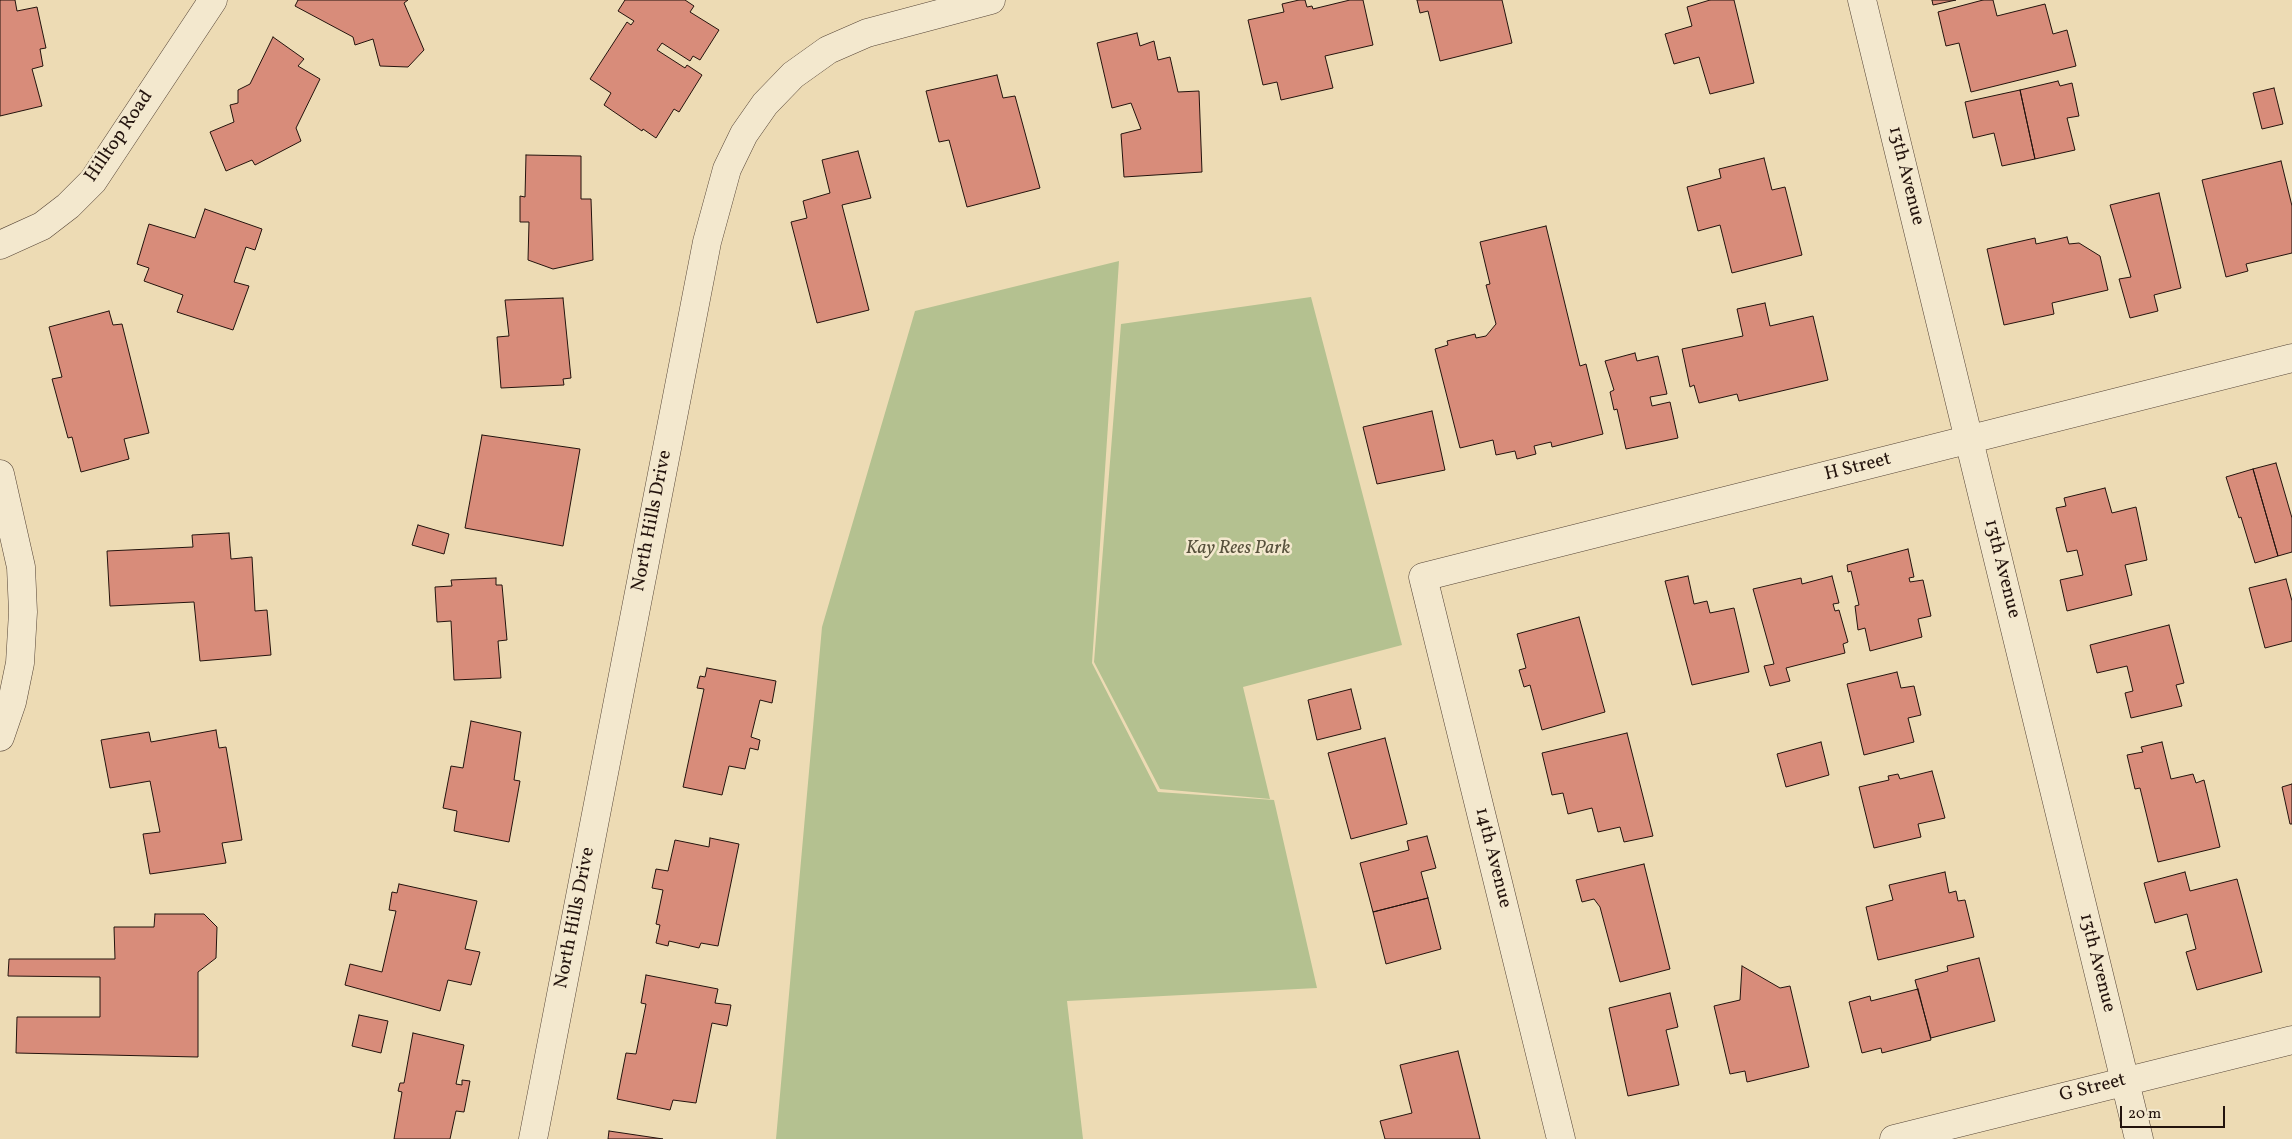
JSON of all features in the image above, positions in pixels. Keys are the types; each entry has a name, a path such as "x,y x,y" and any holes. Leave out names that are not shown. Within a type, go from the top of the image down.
{"street":[{"name":"Hilltop Road","path":"0,245 13,241 42,226 68,206 93,181 213,0"},
{"name":"North Hills Drive","path":"534,1139 706,251 727,169 744,134 764,104 793,75 828,50 932,7 991,0"},
{"name":"13th Avenue","path":"1862,0 2139,1139"},
{"name":"H Street","path":"1423,577 2292,358"},
{"path":"0,474 21,567 23,612 20,663 12,702 0,737"},
{"name":"14th Avenue","path":"1423,577 1561,1139"},
{"name":"G Street","path":"1894,1139 2292,1040"}],"green space":[{"path":"1119,261 1092,663 1158,792 1274,800 1317,988 1067,1001 1083,1139 776,1139 822,627 915,311"},
{"name":"Kay Rees Park","path":"1311,297 1402,645 1243,687 1270,799 1160,789 1094,662 1121,324"}],"building":[{"path":"0,0 15,0 17,11 37,7 46,48 40,49 43,66 32,69 42,106 0,116"},
{"path":"298,0 408,0 404,3 424,50 408,67 380,66 373,39 355,45 353,37 295,6"},
{"path":"625,0 685,0 694,6 690,12 719,30 700,60 693,56 690,61 662,43 657,50 685,68 687,65 702,75 679,112 674,109 656,138 643,129 642,131 604,105 611,93 590,79 627,22 631,25 634,21 618,11"},
{"path":"1305,0 1307,7 1312,6 1313,9 1350,0 1363,0 1373,45 1325,56 1333,88 1281,100 1277,82 1263,85 1248,20 1284,12 1282,4"},
{"path":"1417,0 1502,0 1512,43 1440,61 1428,11 1420,13"},
{"path":"1710,0 1734,0 1754,83 1710,94 1699,57 1674,64 1665,34 1692,26 1687,7"},
{"path":"1932,0 1956,0 1933,5"},
{"path":"1983,0 1993,0 1997,16 2045,4 2053,34 2067,30 2076,66 1971,92 1959,43 1946,46 1938,12"},
{"path":"1137,33 1140,46 1154,41 1158,60 1170,57 1178,92 1199,91 1202,172 1124,177 1121,134 1141,129 1131,103 1112,108 1097,43"},
{"path":"273,37 304,59 298,66 320,79 296,128 301,141 255,165 252,160 226,171 210,132 234,122 230,105 238,103 238,90 250,84"},
{"path":"997,75 1003,98 1015,96 1040,188 967,207 949,140 939,142 926,91"},
{"path":"2058,81 2060,86 2072,83 2079,116 2067,118 2075,150 2035,159 2020,90"},
{"path":"2274,88 2283,124 2262,129 2253,93"},
{"path":"2020,90 2035,159 2002,166 1994,133 1973,138 1965,102"},
{"path":"858,151 871,198 842,205 869,310 817,323 791,222 807,218 803,201 830,193 822,160"},
{"path":"526,155 581,156 581,199 591,199 593,260 553,269 528,260 529,222 520,222 520,196 525,197"},
{"path":"1764,158 1772,190 1785,187 1802,255 1732,273 1720,225 1698,231 1687,187 1721,178 1719,169"},
{"path":"2281,161 2292,206 2292,253 2246,264 2248,271 2226,277 2202,180"},
{"path":"2159,193 2181,288 2154,295 2158,311 2130,318 2119,279 2131,277 2110,205"},
{"path":"205,209 262,229 255,250 246,247 234,282 249,286 233,330 177,312 183,295 144,281 149,268 137,264 149,224 195,238"},
{"path":"1546,226 1580,366 1586,364 1603,434 1552,447 1551,442 1534,446 1536,454 1517,459 1515,451 1496,455 1493,440 1460,448 1435,349 1448,345 1447,341 1475,334 1476,338 1486,336 1496,324 1486,285 1490,284 1480,242"},
{"path":"2067,237 2069,244 2079,243 2100,256 2108,290 2052,303 2054,314 2004,325 1987,249 2035,238 2036,244"},
{"path":"563,298 571,378 563,379 564,385 501,388 497,337 509,336 505,300"},
{"path":"1765,303 1770,326 1813,316 1828,380 1739,401 1737,394 1699,403 1694,385 1690,387 1682,349 1743,336 1737,309"},
{"path":"109,311 113,325 122,324 149,433 124,439 129,459 81,472 72,437 68,438 52,379 62,377 49,327"},
{"path":"1635,353 1637,361 1658,356 1667,394 1650,397 1652,406 1670,402 1678,438 1626,449 1617,409 1614,410 1610,392 1614,390 1605,361"},
{"path":"1432,411 1445,470 1377,484 1363,427"},
{"path":"482,435 580,449 563,546 465,528"},
{"path":"2276,463 2292,518 2292,552 2278,556 2253,469"},
{"path":"2253,469 2278,556 2255,563 2226,477"},
{"path":"2105,488 2112,513 2136,507 2147,560 2125,565 2132,595 2067,611 2060,580 2083,575 2077,550 2067,552 2056,508 2066,506 2064,498"},
{"path":"418,525 449,534 444,554 412,545"},
{"path":"229,533 231,559 252,557 255,611 267,610 271,655 200,661 194,602 110,606 107,551 193,547 192,535"},
{"path":"1908,549 1914,577 1909,578 1910,582 1923,580 1931,616 1918,619 1922,637 1870,651 1865,628 1858,630 1855,606 1859,605 1851,571 1848,572 1847,565"},
{"path":"1688,576 1694,604 1707,601 1710,613 1734,608 1749,672 1692,685 1665,581"},
{"path":"1832,576 1839,603 1833,604 1835,611 1839,610 1848,642 1843,644 1845,653 1786,668 1790,681 1770,686 1764,666 1774,664 1753,589 1801,578 1802,584"},
{"path":"496,578 496,585 502,585 507,640 498,641 501,678 454,680 451,621 437,622 435,587 452,586 451,580"},
{"path":"2286,579 2292,601 2292,641 2265,648 2249,588"},
{"path":"1579,617 1605,712 1542,730 1530,685 1524,687 1519,670 1526,668 1517,634"},
{"path":"2169,625 2184,683 2176,685 2182,706 2131,718 2125,693 2133,691 2127,666 2097,673 2090,645"},
{"path":"707,668 776,681 772,703 760,700 751,737 760,740 758,750 750,748 745,769 729,766 722,795 683,787 704,689 697,688 700,676 705,677"},
{"path":"1897,672 1901,688 1914,686 1921,715 1908,718 1914,742 1864,755 1847,684"},
{"path":"1351,689 1361,729 1317,740 1308,700"},
{"path":"471,721 521,732 514,780 520,781 509,842 454,831 457,811 443,808 451,766 463,768"},
{"path":"216,730 219,748 226,747 242,840 222,843 226,863 150,874 143,834 160,832 150,781 110,788 101,740 149,732 151,742"},
{"path":"1627,733 1653,836 1624,842 1620,827 1598,832 1592,808 1568,814 1563,793 1552,795 1542,753"},
{"path":"1385,738 1407,824 1351,839 1328,753"},
{"path":"1821,742 1829,775 1786,787 1777,754"},
{"path":"2162,742 2171,779 2193,774 2196,783 2204,780 2220,847 2158,862 2140,788 2135,789 2127,755 2143,752 2141,747"},
{"path":"1932,771 1945,818 1918,824 1921,837 1874,848 1859,787 1889,780 1888,776 1898,774 1900,779"},
{"path":"2292,784 2292,824 2290,824 2282,787"},
{"path":"1427,836 1436,868 1421,872 1428,898 1373,912 1360,863 1409,850 1407,841"},
{"path":"710,838 739,844 718,946 701,943 699,948 669,941 668,946 656,943 660,925 656,924 663,890 652,888 656,869 668,871 675,840 709,847"},
{"path":"1644,864 1670,969 1620,982 1600,907 1594,899 1582,902 1576,880"},
{"path":"1945,872 1949,893 1956,891 1958,901 1965,900 1974,937 1878,960 1866,907 1893,900 1889,885"},
{"path":"2185,872 2190,891 2237,879 2262,972 2197,990 2186,952 2196,949 2187,914 2155,923 2144,883"},
{"path":"399,884 477,901 465,949 480,952 471,985 448,980 440,1011 345,985 350,964 382,972 396,911 389,910 392,892 397,893"},
{"path":"1428,898 1441,949 1386,964 1373,912"},
{"path":"155,914 204,914 217,927 216,958 198,972 198,1057 16,1053 17,1017 100,1017 100,977 8,976 9,959 115,959 114,927 154,927"},
{"path":"1979,958 1995,1021 1931,1038 1915,980 1948,971 1947,966"},
{"path":"1742,966 1780,988 1790,986 1809,1067 1747,1082 1745,1071 1730,1074 1714,1006 1740,1000"},
{"path":"646,975 718,989 715,1003 731,1005 727,1026 712,1023 696,1103 673,1100 670,1110 617,1099 626,1053 636,1054 646,1004 641,1003"},
{"path":"1918,989 1931,1040 1882,1053 1881,1048 1862,1053 1849,1002 1870,996 1871,1001"},
{"path":"1670,993 1678,1027 1666,1030 1679,1085 1628,1096 1609,1008"},
{"path":"359,1015 388,1021 381,1053 352,1046"},
{"path":"413,1033 464,1045 456,1084 462,1085 462,1080 470,1081 464,1112 456,1111 450,1139 394,1139 402,1092 398,1091 400,1083 404,1083"},
{"path":"1458,1051 1480,1139 1385,1139 1380,1121 1412,1113 1400,1065"},
{"path":"609,1131 663,1139 608,1139"}]}
